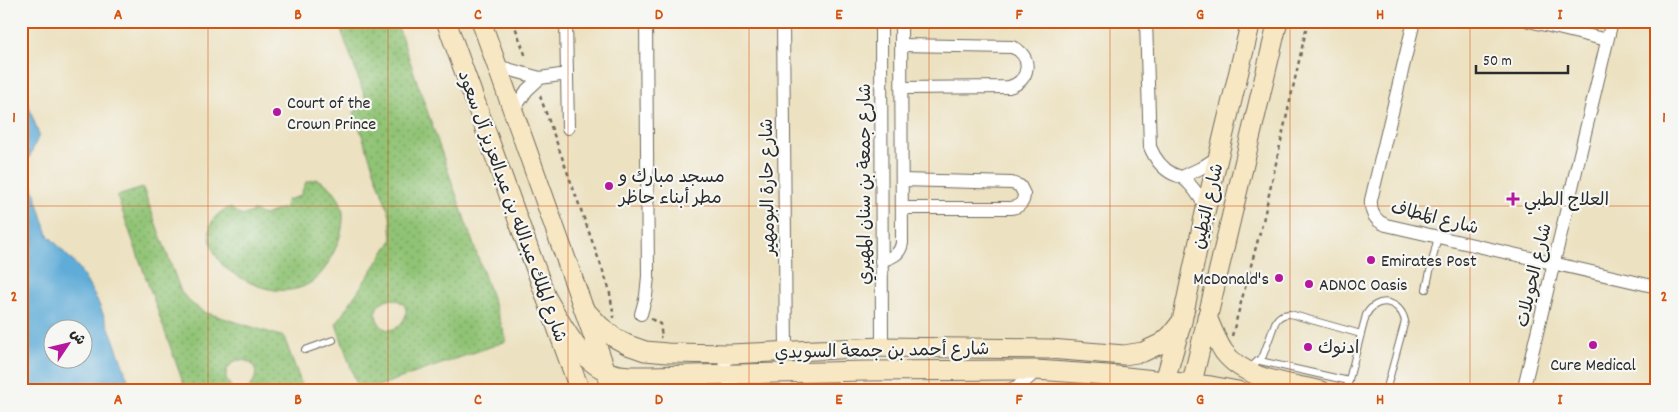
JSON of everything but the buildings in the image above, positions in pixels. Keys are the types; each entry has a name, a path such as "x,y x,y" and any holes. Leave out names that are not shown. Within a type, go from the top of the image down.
{"main road":[{"name":"شارع الملك عبدالله بن عبدالعزيز آل سعود","path":"446,21 580,391"},
{"name":"شارع الملك عبدالله بن عبدالعزيز آل سعود","path":"481,21 613,391"},
{"name":"شارع البَطِين","path":"1164,386 1182,322 1206,208 1251,21"},
{"name":"شارع البَطِين","path":"1191,387 1278,21"},
{"path":"547,299 582,352 606,371"},
{"name":"شارع أحمد بن جمعة السويدي","path":"584,309 600,326 615,338 628,345 646,351 667,353 730,354 882,348 1050,349 1124,355 1151,349 1171,335 1182,322"},
{"path":"1207,317 1224,352 1230,360 1252,365 1262,377 1321,391"},
{"path":"866,371 878,358 882,348"},
{"path":"1108,353 1110,362 1105,374 1124,391"},
{"name":"شارع أحمد بن جمعة السويدي","path":"606,371 634,376 664,376 866,371 1036,370 1105,374 1164,386 1233,390"},
{"path":"650,391 664,376"}],"street":[{"path":"566,21 568,128"},
{"path":"641,314 646,296 648,276 646,21"},
{"name":"شارع حارة البومهير","path":"783,21 786,352"},
{"name":"شارع جمعة بن سنان المهيري","path":"880,21 882,348"},
{"path":"882,260 896,256 902,246 901,21"},
{"path":"1146,21 1150,147 1157,161 1175,175 1182,177 1196,191 1206,208"},
{"name":"شارع المَطاف","path":"1414,21 1371,205 1374,216 1381,223 1657,287"},
{"path":"1529,21 1607,40"},
{"name":"شارع الحويلات","path":"1523,391 1612,21"},
{"path":"902,45 1012,47 1022,52 1027,62 1024,78 1009,87 902,88"},
{"path":"497,66 540,78 567,74"},
{"path":"513,111 527,90 540,78"},
{"path":"1182,177 1218,157"},
{"path":"902,180 1012,183 1020,186 1024,198 1019,206 1011,208 902,208"},
{"path":"730,354 725,361 724,374 731,386 737,391"},
{"path":"1005,391 1025,382 1036,370"}],"lane":[{"path":"1426,289 1438,236"},
{"path":"1346,391 1369,310 1379,303 1391,303 1403,315 1404,327 1386,391"},
{"path":"1252,365 1266,351 1275,323 1283,314 1290,314 1361,334"},
{"path":"305,350 333,340"},
{"path":"1252,365 1349,381"}],"path":[{"path":"513,21 526,57"},
{"path":"1233,333 1263,222 1308,21"},
{"path":"540,96 609,288 614,318 617,324"},
{"path":"641,314 660,324 662,337 652,337"}],"green space":[{"path":"338,21 396,21 507,341 364,391 359,391 336,324 392,240 390,216 354,112 368,105","holes":["389,299 400,302 405,307 406,315 402,322 390,330 383,327 376,315 378,306"]},
{"path":"317,179 335,192 343,213 339,239 331,257 320,274 311,282 290,290 266,288 243,279 221,263 215,253 210,237 210,230 215,217 230,208 242,216 254,211 264,215 284,208 287,200 300,196 306,182"},
{"path":"143,188 181,292 191,303 204,312 284,337 304,391 186,391 117,196","holes":["238,360 248,362 254,367 256,374 254,381 250,387 244,390 237,390 227,381 227,370 231,364"]}],"water":[{"path":"21,84 39,135 26,165 48,235 79,268 98,302 132,391 21,391"}],"place":[{"name":"Court of the Crown Prince","path":"277,112"},
{"name":"مسجد مبارك و مطر أبناء حاظر","path":"609,186"},
{"name":"العلاج الطبي","path":"1513,199"},
{"name":"Emirates Post","path":"1371,260"},
{"name":"McDonald's","path":"1279,278"},
{"name":"ADNOC Oasis","path":"1309,284"},
{"name":"Cure Medical","path":"1593,345"},
{"name":"ادنوك","path":"1308,347"}]}
